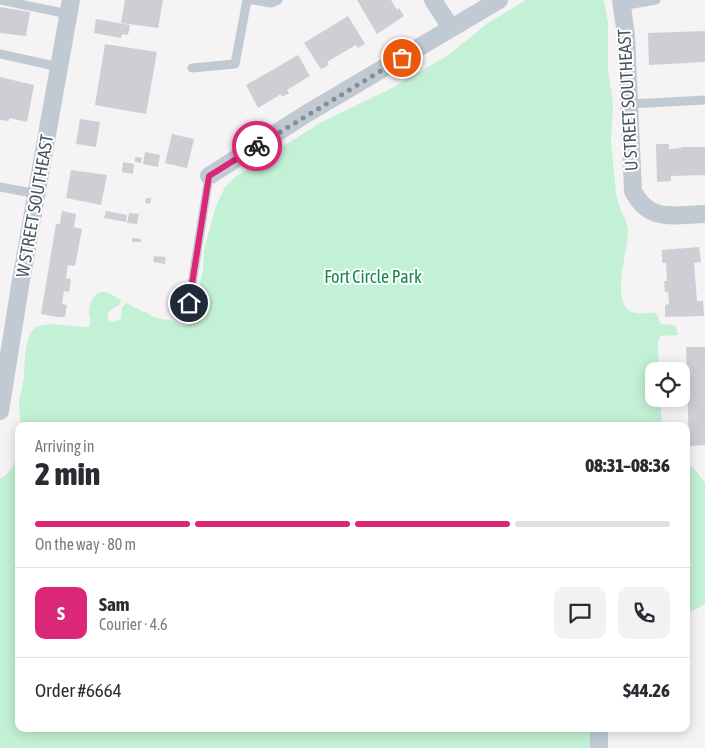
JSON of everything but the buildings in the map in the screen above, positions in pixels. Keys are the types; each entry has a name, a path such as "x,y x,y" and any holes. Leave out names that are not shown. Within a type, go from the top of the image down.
{"street":[{"path":"433,0 451,28"},
{"path":"209,176 306,114 499,0"},
{"name":"U STREET SOUTHEAST","path":"621,3 626,35 633,191 638,200 647,209 659,214 705,214"},
{"name":"W STREET SOUTHEAST","path":"1,400 69,7"},
{"path":"599,732 599,748"}],"lane":[{"path":"0,0 69,7"},
{"path":"192,68 235,64 247,0"},
{"path":"253,0 271,4 278,0"},
{"path":"621,3 656,0"},
{"path":"0,54 59,66"},
{"path":"629,104 705,100"},
{"path":"189,303 209,176"},
{"path":"0,187 37,194"}],"green space":[{"name":"Fort Circle Park","path":"526,0 604,0 608,23 608,69 613,104 611,141 616,193 628,230 622,274 622,297 625,306 632,312 656,313 661,324 675,325 678,335 661,336 658,341 659,362 645,362 645,407 661,407 662,422 21,422 19,403 24,376 26,348 30,334 34,329 51,324 89,327 90,304 96,295 102,292 121,300 120,304 108,312 108,320 113,322 121,319 122,307 126,303 144,312 146,311 154,317 183,325 191,324 203,270 204,250 216,206 225,187 236,176 320,123 390,89 447,56 488,23"},
{"path":"15,461 15,732 605,732 604,748 0,748 0,479 4,477"},
{"path":"690,465 705,483 705,604 690,612"}],"way so far":[{"path":"257,146 306,114 402,58"}],"route":[{"path":"189,303 209,176 257,146"}]}
